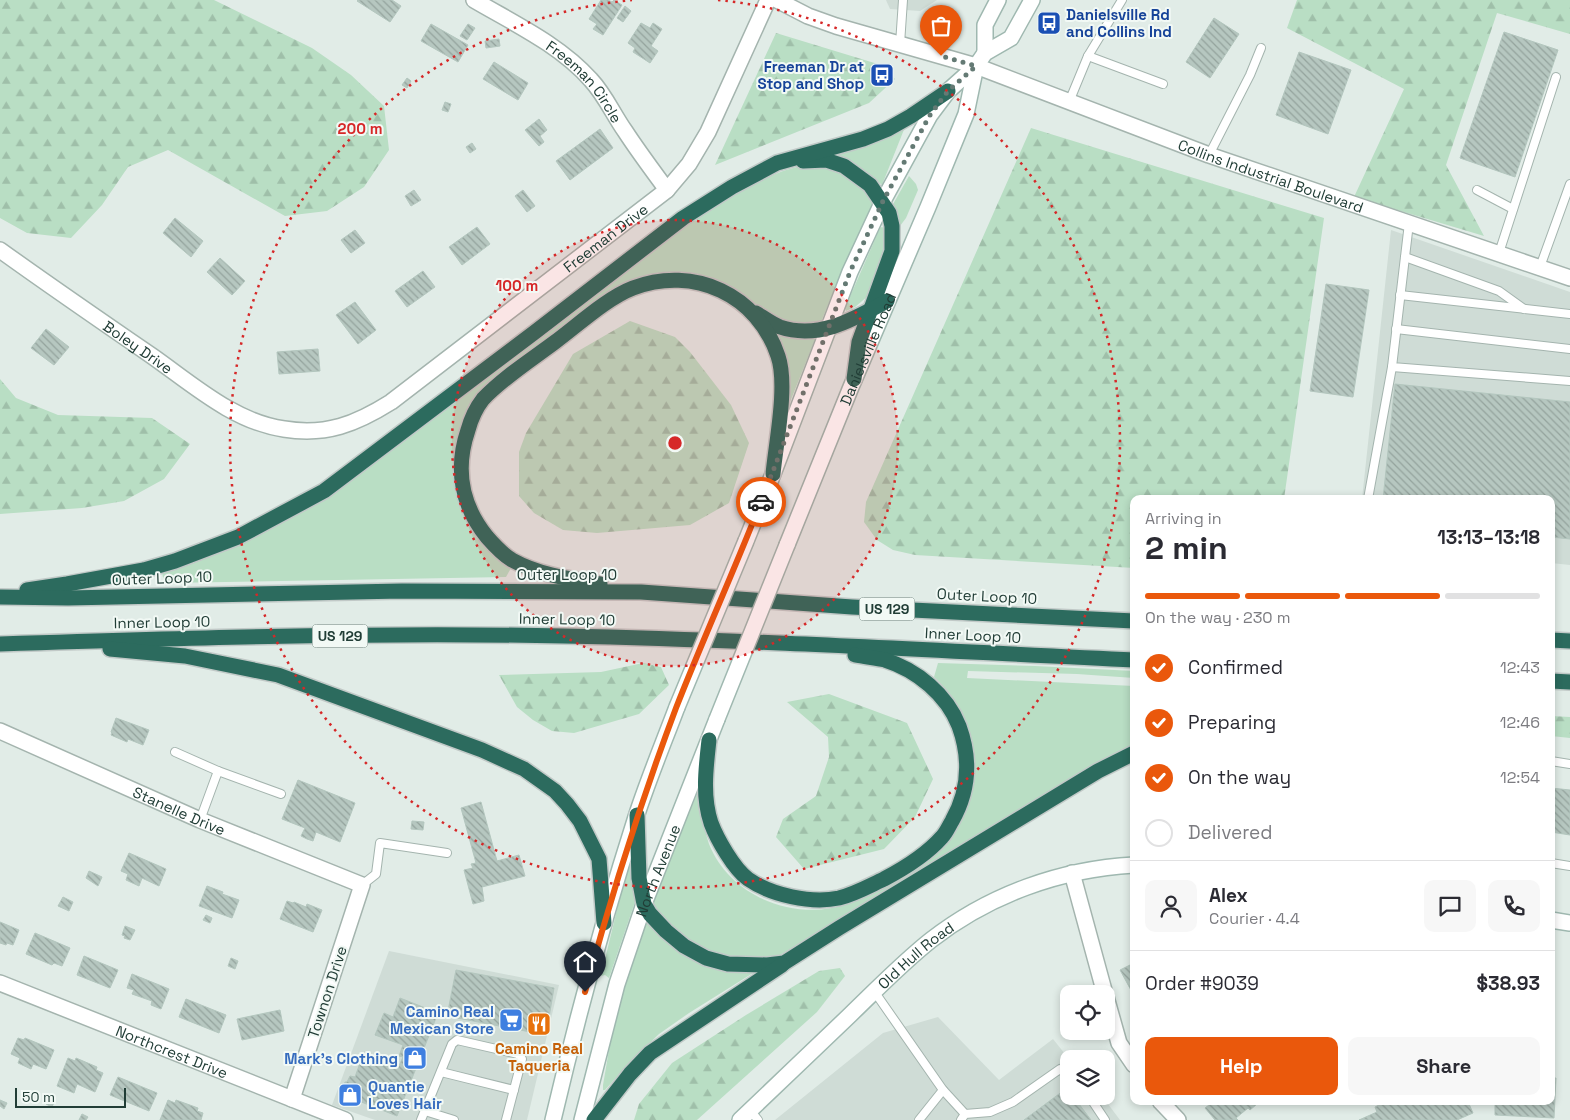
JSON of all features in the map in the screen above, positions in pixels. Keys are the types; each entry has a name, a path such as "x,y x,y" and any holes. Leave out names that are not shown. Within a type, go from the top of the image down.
{"highway":[{"path":"0,596 144,570 176,561 238,536 324,491 683,218 732,187 777,163 863,139 888,129 948,91"},
{"path":"777,163 826,160 844,166 870,184 883,201 889,213 892,226 892,252 859,342 854,379"},
{"path":"641,592 546,574 510,559 495,546 472,516 461,485 461,454 471,418 483,400 507,378 611,300 632,288 648,283 683,281 716,288 734,297 749,309 780,327 806,331 828,328 848,322 887,301"},
{"path":"749,309 770,336 782,374 782,393 773,474"},
{"name":"Outer Loop 10","path":"0,596 68,598 402,591 641,592 852,607 1130,621"},
{"name":"Inner Loop 10","path":"0,644 400,635 563,636 800,644 1130,660"},
{"path":"1555,640 1570,641"},
{"path":"0,644 114,649 184,656 278,675 505,759 524,769 555,792 580,821 599,859 604,923"},
{"path":"709,740 706,798 711,823 725,852 735,866 748,879 782,895 816,900 838,898 858,892 896,873 925,853 944,836 958,811 965,790 967,764 964,740 956,718 944,700 928,684 908,670 886,660 800,644"},
{"path":"1555,681 1570,682"},
{"path":"594,1120 630,1074 650,1053 838,928 1098,771 1130,755"},
{"path":"637,815 639,878 644,904 650,914 666,931 684,946 706,958 728,964 766,965 784,963"}],"street":[{"name":"Freeman Circle","path":"474,0 552,46 575,63 592,80 607,100 624,130 667,190"},
{"name":"Freeman Drive","path":"283,429 309,432 332,429 354,423 372,414 391,402 667,190 689,164 708,132 768,0"},
{"path":"777,0 815,19 836,26 976,66"},
{"path":"985,53 985,25 998,0"},
{"name":"Danielsville Road","path":"637,815 677,707 773,474 850,272 883,201 930,115 948,91 976,66 985,53 1011,38 1032,0"},
{"name":"Danielsville Road","path":"754,628 854,379 966,114 976,66"},
{"name":"Collins Industrial Boulevard","path":"976,66 1209,155 1570,278"},
{"name":"Boley Drive","path":"0,250 231,410 258,422 283,429"},
{"name":"North Avenue","path":"582,1120 616,984 644,904 754,628"},
{"name":"Stanelle Drive","path":"0,730 200,820 362,885"},
{"path":"553,1120 575,1027 637,815"},
{"name":"Old Hull Road","path":"750,1117 874,991 929,941 976,910 1013,892 1072,873 1130,865"},
{"path":"1072,873 1103,985"},
{"name":"Townon Drive","path":"292,1099 362,885"},
{"path":"1555,921 1570,923"},
{"name":"Northcrest Drive","path":"0,983 345,1120"},
{"path":"1115,1028 1119,1043 1130,1059"},
{"path":"1164,1105 1178,1120"}],"lane":[{"path":"900,44 903,0"},
{"path":"1069,102 1088,56 1122,0"},
{"path":"1209,155 1250,75 1261,48"},
{"path":"1088,56 1163,84"},
{"path":"1498,253 1556,76"},
{"path":"1540,267 1570,184"},
{"path":"1477,190 1513,209"},
{"path":"1369,495 1392,366 1409,223"},
{"path":"1405,257 1499,291 1526,310"},
{"path":"1400,295 1570,314"},
{"path":"1396,329 1570,349"},
{"path":"1392,366 1570,381"},
{"path":"176,752 218,771 282,794"},
{"path":"1555,762 1570,764"},
{"path":"200,820 218,771"},
{"path":"362,885 376,874 380,843 447,854"},
{"path":"1555,863 1570,866"},
{"path":"874,991 963,1117 990,1112 1013,1102 1060,1069"},
{"path":"421,1120 452,1044 457,1040 518,1054 522,1059 506,1120"},
{"path":"441,1072 514,1090"},
{"path":"919,1120 943,1090"},
{"path":"1095,1105 1105,1120"},
{"path":"425,1111 454,1120"}],"shaded area":[{"path":"886,0 937,0 920,11 890,9"},
{"path":"1391,230 1570,292 1570,565 1555,563 1555,495 1362,495"},
{"path":"389,951 559,985 527,1120 375,1120 332,1105"},
{"path":"938,1017 999,1080 1053,1039 1062,1050 1060,1050 1060,1105 1109,1105 1120,1120 775,1120 883,1033"}],"green space":[{"path":"0,0 214,0 312,48 351,75 384,106 389,150 364,187 327,211 285,216 168,150 128,167 102,205 71,238 27,233 0,218"},
{"path":"1297,0 1570,0 1570,34 1497,13 1446,165 1484,236 1354,197 1404,89 1287,28"},
{"path":"776,33 881,65 895,79 869,103 715,165"},
{"path":"905,127 882,185 857,166 828,155"},
{"path":"1031,128 1324,218 1285,495 1130,495 1130,568 915,555 893,550 877,540 864,522 866,502"},
{"path":"805,165 838,170 850,176 864,187 875,201 842,270 821,322 810,325 783,322 761,311 736,291 647,277 470,408 459,433 455,449 454,466 458,498 463,514 471,529 492,554 511,568 506,577 164,583 162,572 250,538 279,524 336,490 687,225 743,189 773,175"},
{"path":"909,176 916,184 918,190 906,218 898,226 892,206"},
{"path":"882,227 884,228 886,246 868,296 855,307 846,311 845,308"},
{"path":"630,321 675,337 690,352 731,405 749,443 729,503 690,525 597,533 563,530 534,513 519,496 519,452 526,433 573,354"},
{"path":"775,334 791,338 816,337 786,412"},
{"path":"0,379 16,398 58,415 152,418 190,444 164,479 124,501 82,508 0,514"},
{"path":"643,663 661,667 669,685 639,714 574,733 552,731 533,720 517,707 499,675 601,672"},
{"path":"938,663 1130,671 1130,678 1077,674 968,671 967,678 1130,686 1130,748 780,955 767,959 727,958 693,946 663,919 653,902 698,792 707,838 719,863 732,878 748,891 766,901 786,907 807,910 828,909 848,904 875,890 947,840 958,826 965,811 969,800 971,778 962,716 953,698 934,677"},
{"path":"829,694 907,723 933,779 915,817 884,849 804,869 776,837 783,819 816,796 829,757 828,737 787,702"},
{"path":"1555,716 1570,717 1570,738 1555,736"},
{"path":"630,865 636,899 609,978 605,975 601,976 621,893"},
{"path":"647,918 668,943 694,961 719,969 752,971 753,973 659,1034 603,1090 615,1015"},
{"path":"840,968 845,976 817,1012 697,1120 634,1120 639,1104 672,1063 819,971"}],"building":[{"path":"358,0 392,0 401,6 390,22"},
{"path":"601,0 612,2 614,0 622,5 603,35 593,29 597,24 589,19"},
{"path":"625,6 631,11 623,22 617,18"},
{"path":"1214,18 1239,34 1210,78 1186,62"},
{"path":"641,23 650,28 653,23 662,29 651,46 658,51 650,63 633,52 635,48 628,43"},
{"path":"431,24 468,45 458,62 421,41"},
{"path":"468,24 475,28 467,40 460,36"},
{"path":"1504,32 1558,50 1515,177 1460,158"},
{"path":"499,39 500,46 486,48 485,41"},
{"path":"1299,52 1351,70 1328,134 1276,115"},
{"path":"494,62 528,83 518,100 483,79"},
{"path":"407,78 411,81 407,88 402,85"},
{"path":"445,102 451,104 448,112 442,110"},
{"path":"539,119 547,130 540,136 544,142 539,146 525,130"},
{"path":"600,129 613,148 570,180 556,161"},
{"path":"472,143 476,149 470,153 466,147"},
{"path":"414,190 421,200 411,206 405,196"},
{"path":"523,190 535,206 527,212 515,196"},
{"path":"175,218 203,241 191,257 163,233"},
{"path":"477,227 490,244 462,265 449,247"},
{"path":"355,230 365,243 351,253 341,240"},
{"path":"220,258 245,281 232,295 207,272"},
{"path":"423,271 435,287 407,307 395,291"},
{"path":"1326,284 1369,290 1353,397 1310,391"},
{"path":"355,302 376,330 358,344 336,315"},
{"path":"46,329 69,347 54,365 31,348"},
{"path":"318,349 320,371 279,374 277,352"},
{"path":"1395,384 1570,402 1570,539 1555,537 1555,495 1383,495"},
{"path":"116,718 149,730 143,745 128,739 127,742 111,735"},
{"path":"298,780 355,803 340,842 316,832 313,841 307,839 301,836 305,828 282,819"},
{"path":"1555,788 1570,790 1570,835 1555,833"},
{"path":"481,802 497,861 519,855 525,876 482,887 484,901 473,904 464,870 473,868 471,864 476,863 461,808"},
{"path":"412,821 424,822 423,830 411,829"},
{"path":"129,853 166,869 159,886 142,878 139,886 126,880 128,874 121,871"},
{"path":"89,871 102,877 98,886 86,878"},
{"path":"207,886 239,900 232,918 199,906"},
{"path":"63,897 73,902 69,911 58,906"},
{"path":"287,901 306,907 307,904 322,910 313,932 280,919"},
{"path":"206,915 212,918 210,923 203,920"},
{"path":"0,922 19,930 13,945 0,943"},
{"path":"125,926 135,930 130,940 122,935"},
{"path":"35,933 70,948 62,966 54,963 52,965 26,954"},
{"path":"84,956 118,970 110,988 77,975"},
{"path":"231,958 238,961 235,969 228,966"},
{"path":"1130,965 1130,988 1120,970"},
{"path":"456,970 554,988 546,1035 447,1016"},
{"path":"132,974 169,989 161,1009 151,1005 152,1001 132,994 134,990 127,988"},
{"path":"400,998 438,1013 397,1116 341,1094 345,1082 347,1082 350,1076 355,1077 364,1052 399,1066 403,1057 399,1056 403,1045 375,1035 384,1013 393,1017"},
{"path":"186,999 226,1015 219,1033 179,1017"},
{"path":"280,1010 284,1031 242,1040 237,1019"},
{"path":"18,1038 24,1040 25,1038 54,1050 46,1069 33,1064 31,1069 18,1063 20,1058 11,1054"},
{"path":"68,1058 75,1061 76,1058 97,1067 96,1070 103,1073 95,1092 77,1084 74,1093 57,1086"},
{"path":"118,1077 157,1093 149,1111 110,1095"},
{"path":"1060,1093 1060,1105 1080,1105 1091,1120 1024,1120"},
{"path":"47,1099 54,1102 52,1107 46,1104"},
{"path":"0,1100 7,1103 4,1109 0,1106"},
{"path":"168,1100 175,1103 176,1100 198,1108 197,1111 203,1113 201,1120 160,1120"},
{"path":"1209,1105 1256,1105 1250,1110 1248,1108 1236,1118 1238,1120 1215,1120 1205,1108"},
{"path":"1379,1105 1469,1105 1473,1113 1457,1120 1359,1120 1377,1112 1375,1107"},
{"path":"1495,1105 1555,1105 1554,1118 1495,1115"},
{"path":"82,1114 88,1117 86,1120 79,1120"}],"way so far":[{"path":"761,502 850,272 883,201 930,115 948,91 976,66 941,56"}],"place":[{"name":"Danielsville Rd and Collins Ind","path":"1049,23"},
{"name":"Freeman Dr at Stop and Shop","path":"882,75"},
{"name":"Camino Real Mexican Store","path":"511,1020"},
{"name":"Camino Real Taqueria","path":"539,1024"},
{"name":"Mark's Clothing","path":"415,1058"},
{"name":"Quantie Loves Hair","path":"350,1095"}],"route":[{"path":"585,992 637,815 677,707 761,502"}]}
